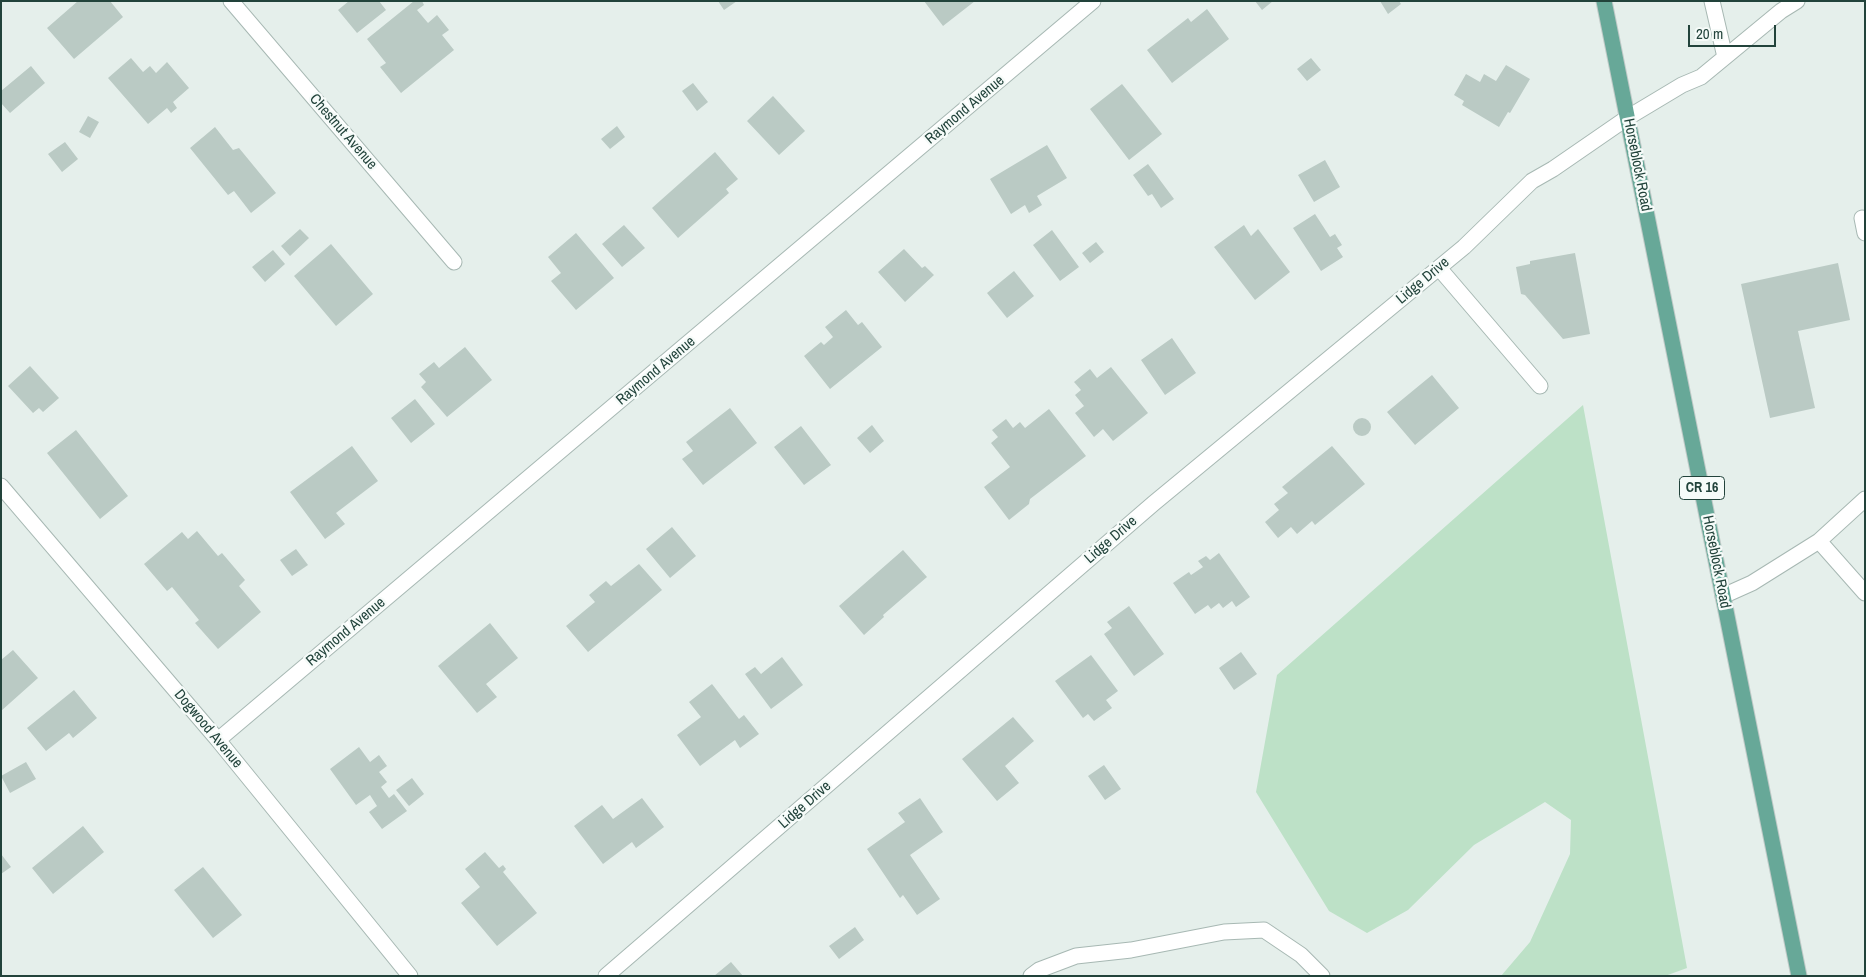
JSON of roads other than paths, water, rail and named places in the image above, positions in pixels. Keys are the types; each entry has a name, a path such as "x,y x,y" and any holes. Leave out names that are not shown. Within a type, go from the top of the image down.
{"main road":[{"name":"Horseblock Road","path":"1604,1 1799,976"}],"street":[{"name":"Chestnut Avenue","path":"231,1 454,262"},
{"name":"Raymond Avenue","path":"218,740 1093,1"},
{"path":"1712,1 1725,57"},
{"name":"Lidge Drive","path":"606,976 1154,503 1464,247 1532,181 1553,169 1627,118 1682,85 1701,77 1781,11 1797,1"},
{"path":"1438,268 1540,386"},
{"name":"Dogwood Avenue","path":"1,486 218,740 410,976"},
{"path":"1723,596 1752,583 1818,541 1865,499"},
{"path":"1818,541 1865,594"},
{"path":"1031,976 1039,970 1076,956 1131,950 1224,932 1264,930 1301,955 1322,976"}]}
